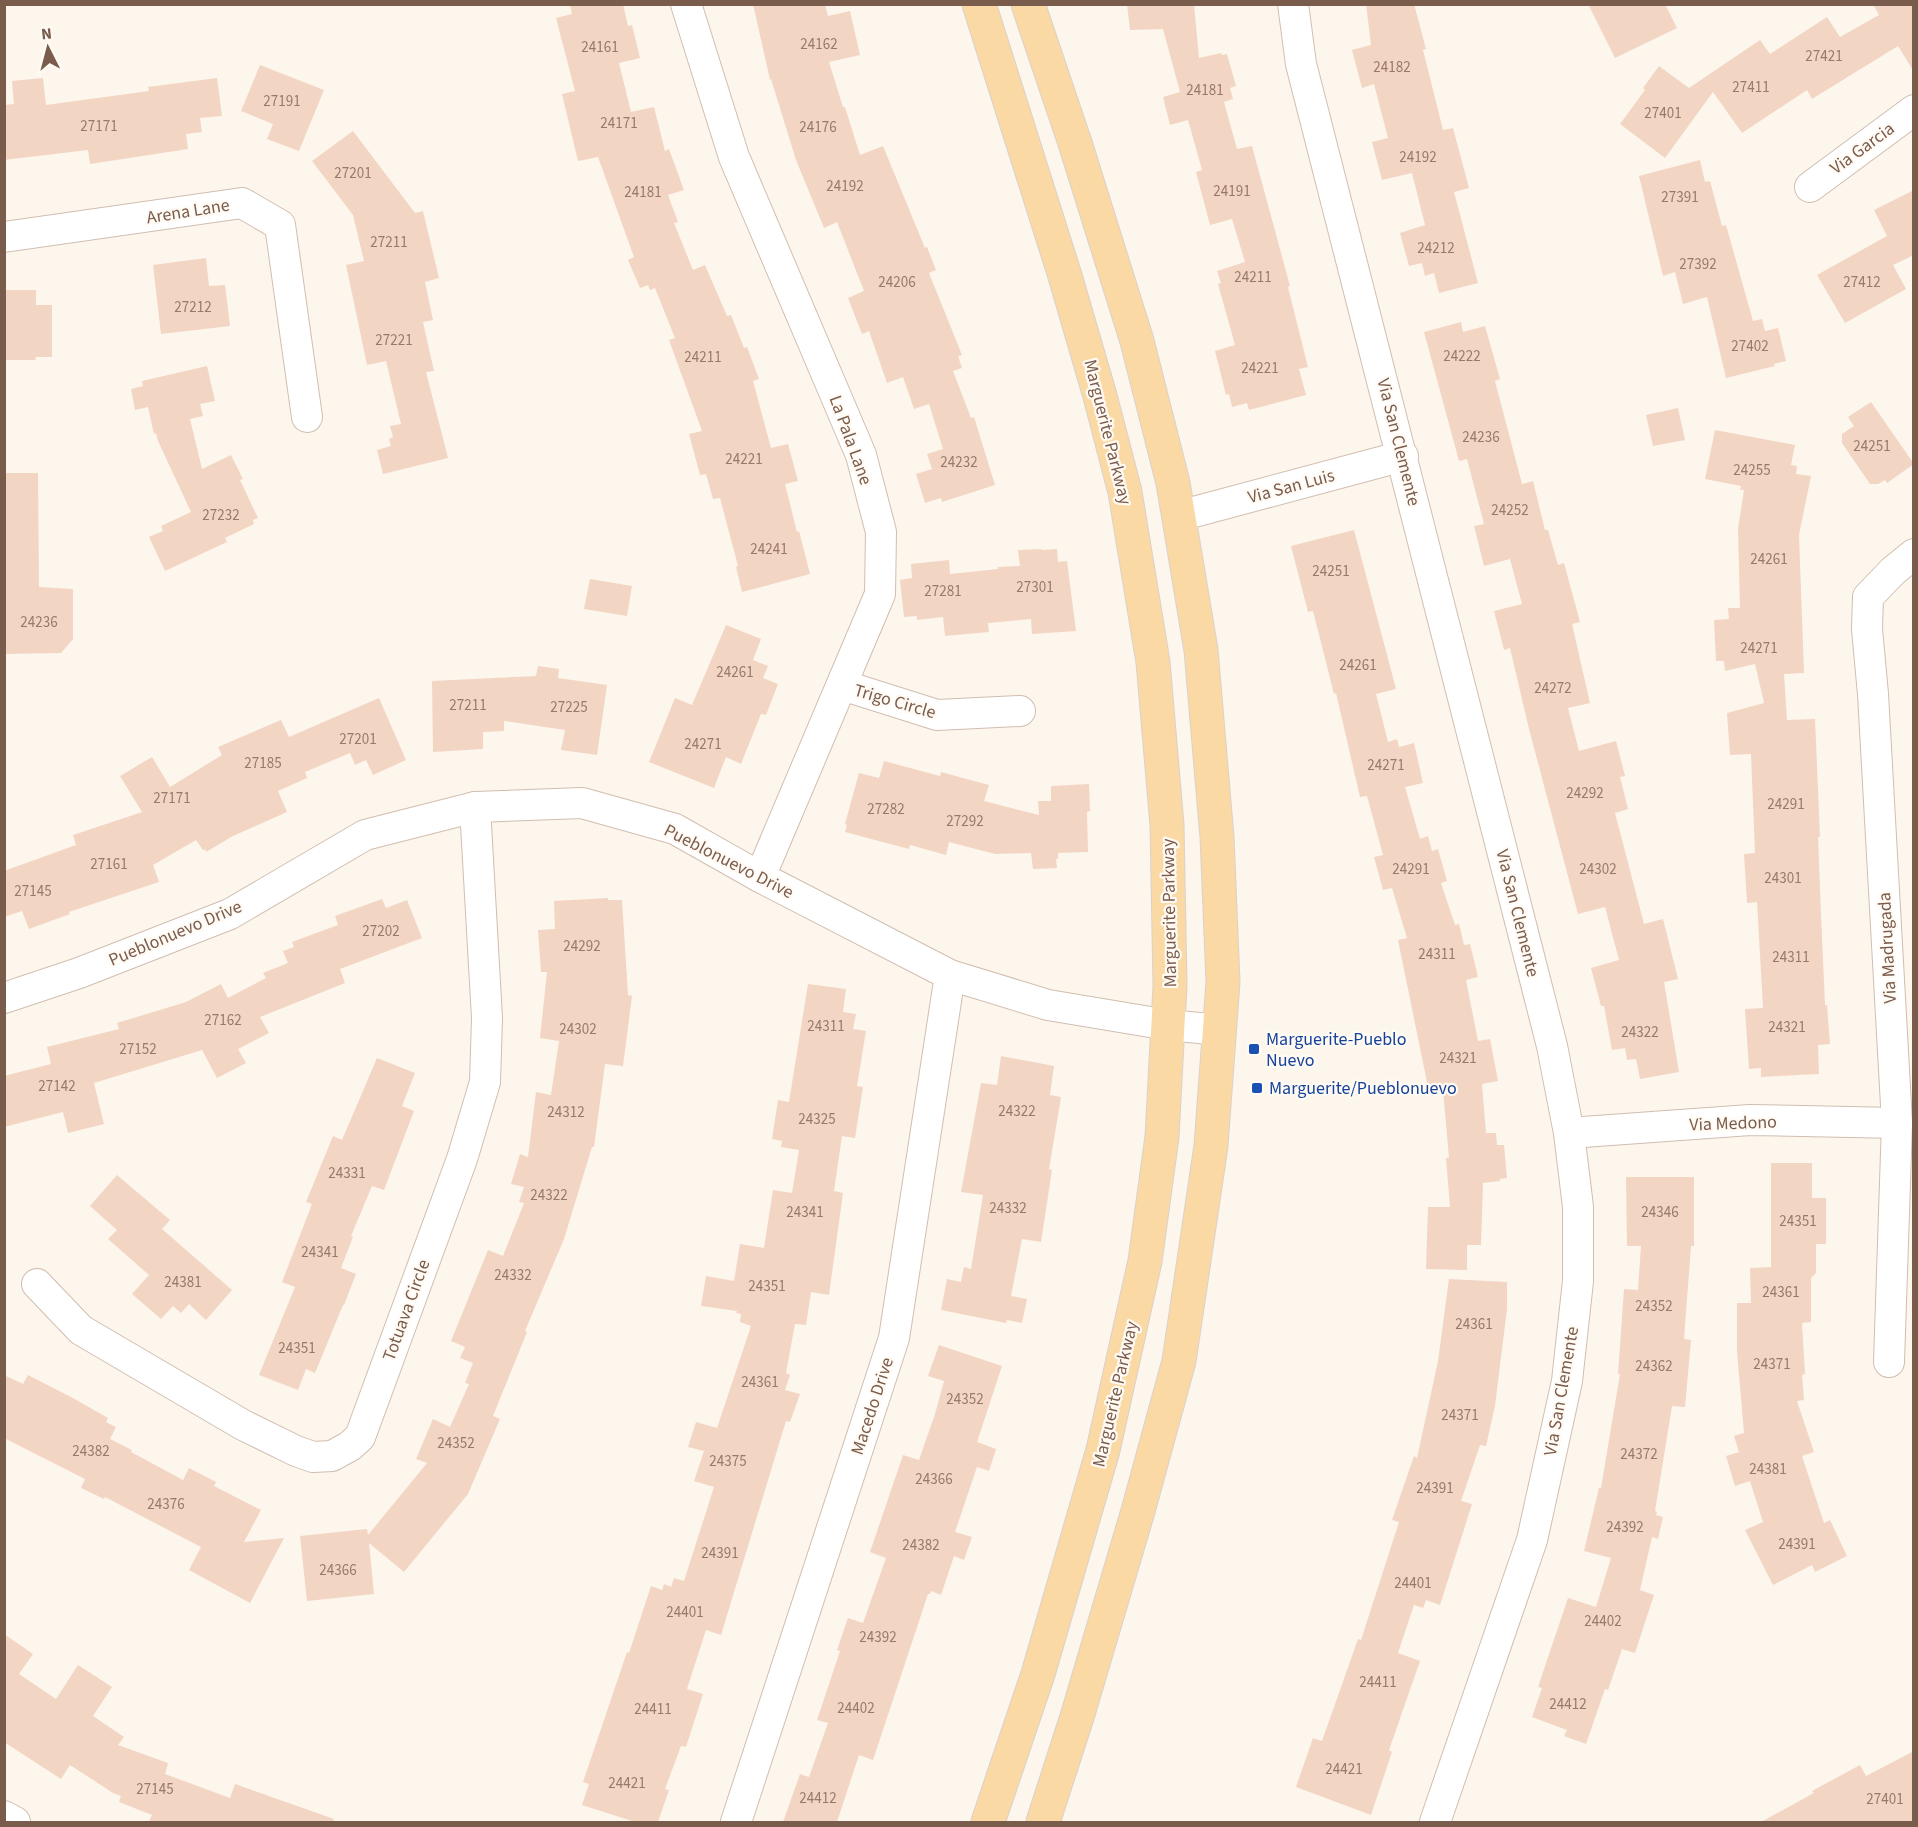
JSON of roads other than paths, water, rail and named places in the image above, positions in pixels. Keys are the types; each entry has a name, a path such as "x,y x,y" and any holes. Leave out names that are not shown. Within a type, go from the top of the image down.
{"main road":[{"name":"Marguerite Parkway","path":"979,4 1065,276 1125,492 1153,662 1167,825 1170,986 1162,1137 1146,1261 1106,1439 1038,1674 988,1822"},
{"path":"1028,4 1075,143 1137,341 1173,483 1201,650 1216,825 1222,981 1211,1146 1179,1361 1138,1511 1077,1717 1042,1822"},
{"path":"1131,529 1179,516"}],"street":[{"name":"La Pala Lane","path":"686,4 734,157 861,455 881,532 880,594 760,877"},
{"name":"Via San Clemente","path":"1293,4 1301,64 1552,1046 1569,1132 1578,1207 1578,1281 1567,1381 1532,1540 1435,1822"},
{"name":"Via Garcia","path":"1810,186 1914,110"},
{"name":"Arena Lane","path":"4,237 242,202 280,225 307,417"},
{"name":"Via San Luis","path":"1179,516 1403,456"},
{"name":"Via Madrugada","path":"1889,1362 1897,1124 1873,694 1867,629 1868,597 1914,554"},
{"name":"Trigo Circle","path":"842,685 937,715 1020,711"},
{"name":"Pueblonuevo Drive","path":"4,998 79,973 230,914 365,835 475,807 582,803 675,829 760,877 950,975 1048,1005 1168,1025 1220,1030"},
{"name":"Totuava Circle","path":"37,1284 81,1330 243,1425 313,1457 332,1456 360,1437 462,1159 485,1082 487,1018 475,807"},
{"name":"Macedo Drive","path":"736,1822 894,1338 950,975"},
{"name":"Via Medono","path":"1569,1132 1750,1120 1897,1124"},
{"path":"4,1816 15,1822"}],"place":[{"name":"Marguerite-Pueblo Nuevo","path":"1254,1049"},
{"name":"Marguerite/Pueblonuevo","path":"1257,1088"}]}
